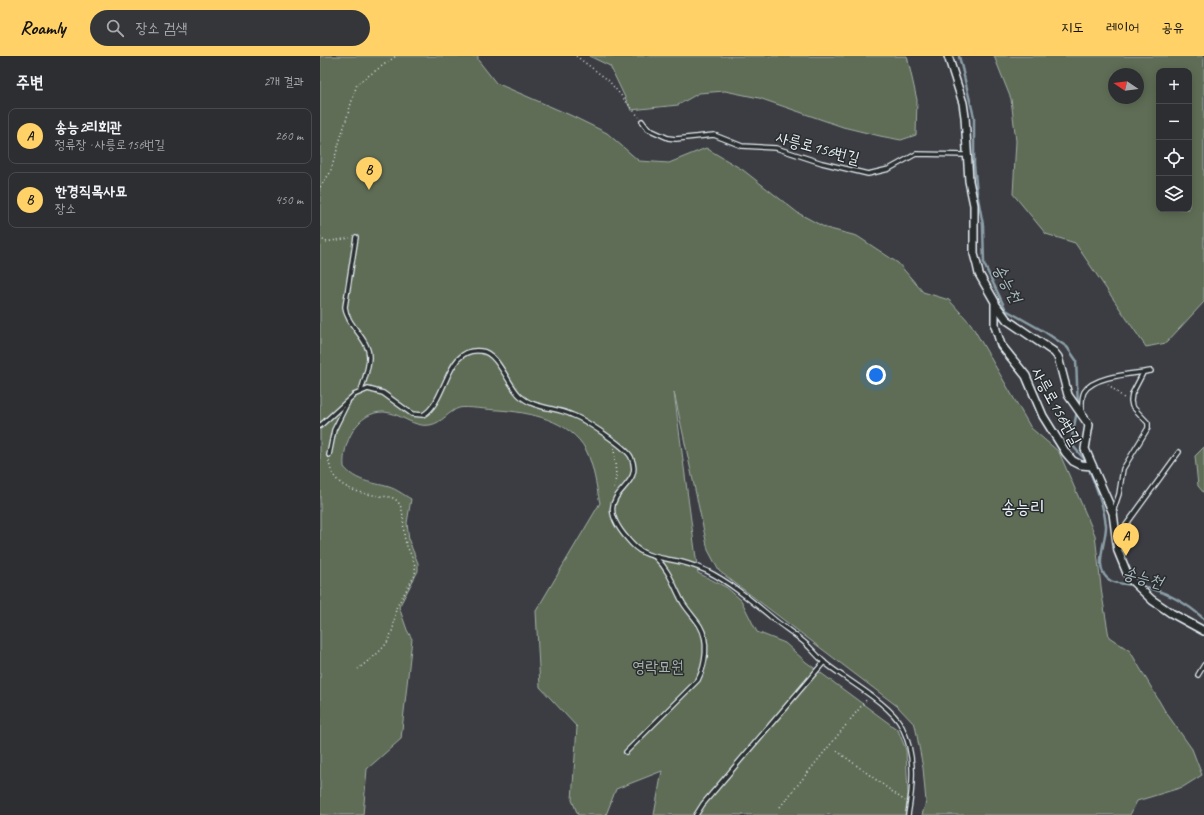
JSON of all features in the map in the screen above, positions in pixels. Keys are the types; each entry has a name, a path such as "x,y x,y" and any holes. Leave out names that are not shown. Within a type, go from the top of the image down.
{"street":[{"name":"사릉로156번길","path":"948,56 963,104 969,181 974,205 976,260 979,274 1007,320 1054,352 1058,357 1068,395 1081,412 1088,425 1086,449 1113,513 1116,522 1116,541 1121,560 1129,578 1141,591 1171,613 1204,631"},
{"name":"사릉로156번길","path":"995,302 995,326 1002,345 1026,376 1043,416 1066,453 1073,461 1081,465 1092,466"}],"lane":[{"name":"사릉로156번길","path":"642,121 648,129 668,138 676,139 714,135 742,146 776,148 822,163 868,174 889,169 916,154 967,155"},
{"path":"356,237 345,314 368,352 366,372 361,391"},
{"path":"320,426 361,391 376,390 412,414 423,415 434,406 454,363 459,357 466,352 482,350 494,358 510,385 526,400 574,415 612,440 627,451 631,456 634,469 630,482 615,496 612,502 614,520 629,542 640,551 655,558 693,566 731,585 804,642 824,662 870,696 898,720 906,737 912,773 908,815"},
{"path":"1081,412 1084,392 1091,385 1128,373 1143,373 1151,371"},
{"path":"1113,513 1119,494 1123,469 1148,428 1148,423 1132,406 1132,394 1143,373"},
{"path":"329,455 334,430 350,399"},
{"path":"1116,541 1179,452"},
{"path":"626,752 698,680 704,666 706,646 702,630 684,603 669,572 655,558"},
{"path":"696,815 703,804 824,662"},
{"path":"1198,675 1204,665"}],"path":[{"path":"320,187 330,173 357,84 396,56"},
{"path":"576,56 608,80 642,121"},
{"path":"320,237 326,242 337,242 356,237"},
{"path":"1104,381 1132,406"},
{"path":"612,440 616,476 612,502"},
{"path":"329,455 330,470 340,483 361,493 392,497 399,502 405,539 416,568 415,575 396,608 393,629 387,642 378,653 358,669"},
{"path":"780,808 870,696"},
{"path":"837,751 910,804"}],"green space":[{"name":"영락묘원","path":"320,56 478,56 478,60 496,83 570,115 607,133 639,161 669,163 706,148 743,170 798,213 826,228 857,236 898,263 923,292 949,300 971,324 1031,428 1059,452 1095,535 1102,595 1109,637 1130,651 1165,711 1192,749 1202,775 1183,787 1137,801 1130,815 922,815 926,802 923,768 915,725 897,706 719,571 708,550 674,392 698,573 726,587 741,600 757,632 785,643 806,662 898,730 906,750 908,795 905,815 654,815 662,771 616,789 606,815 578,815 572,800 577,727 540,687 536,611 600,503 593,469 589,456 579,440 570,431 559,425 548,420 523,413 466,407 455,410 438,422 430,425 418,424 390,413 374,413 359,423 353,430 349,439 344,458 344,467 349,472 359,479 392,488 411,499 407,523 409,541 418,563 418,571 399,607 407,630 412,639 401,739 367,769 363,815 320,815"},
{"path":"589,56 907,56 917,100 916,135 901,140 880,136 843,127 759,98 725,91 699,93 678,105 631,110 610,66"},
{"path":"994,56 1204,56 1204,302 1166,343 1146,347 1075,243 1046,234 1013,194 1016,141 1011,99"},
{"path":"1204,447 1204,493 1198,486 1195,456"}],"waterway":[{"name":"송능천","path":"959,56 974,117 974,164 977,193 983,225 984,264 1006,310 1045,332 1067,347 1076,360 1078,406"},
{"name":"송능천","path":"1077,411 1072,437 1073,446 1085,460"},
{"name":"송능천","path":"1090,472 1104,511 1106,525 1101,555 1102,570 1105,576 1111,581 1133,585"},
{"name":"송능천","path":"1140,586 1174,598 1204,619"}],"place":[{"name":"한경직목사묘","path":"369,190"},
{"name":"송능2리회관","path":"1126,556"}],"district":[{"name":"송능리","path":"1023,507"}]}
